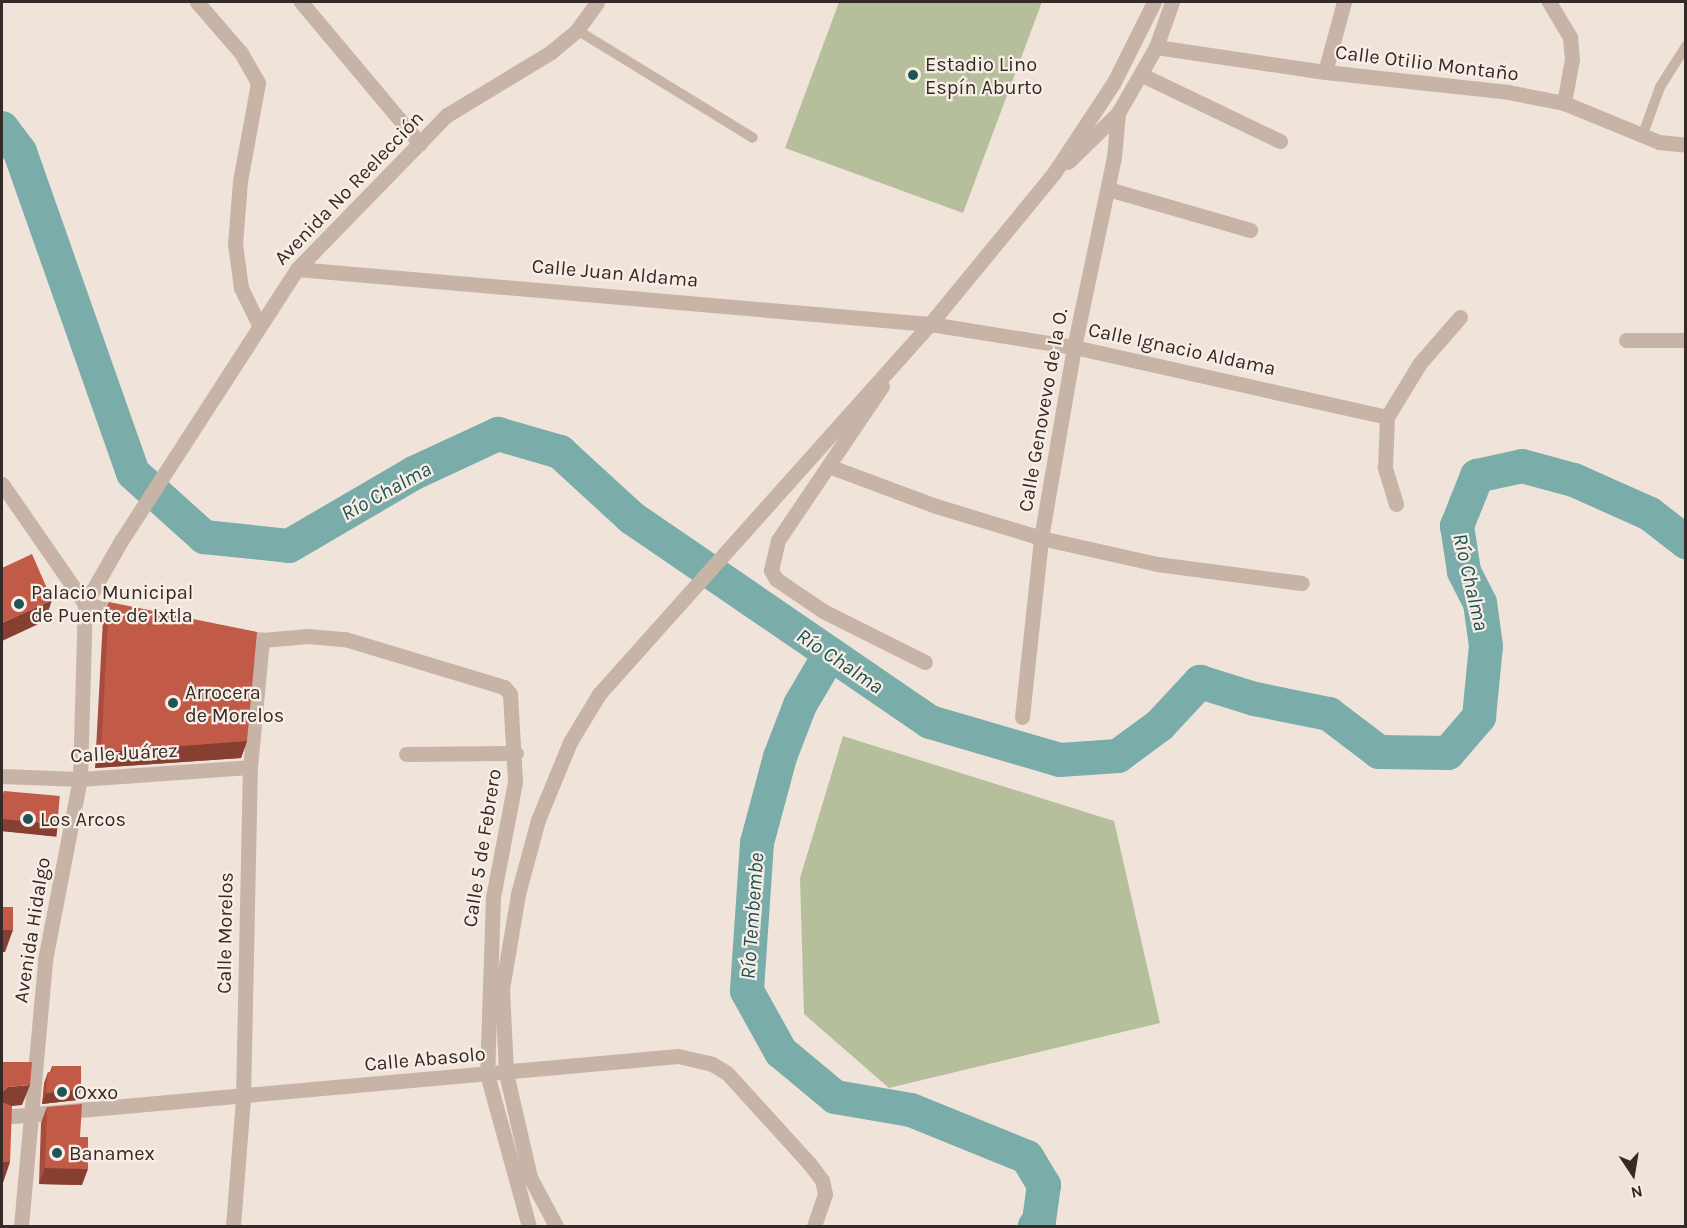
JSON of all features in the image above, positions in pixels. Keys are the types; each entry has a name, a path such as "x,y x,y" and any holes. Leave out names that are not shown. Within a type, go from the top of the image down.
{"street":[{"path":"197,2 241,53 258,83 240,181 235,244 241,288 258,323"},
{"path":"302,2 420,144"},
{"name":"Avenida No Reelección","path":"85,604 121,541 258,323 297,269 447,115 551,52 577,30 597,2"},
{"path":"556,1227 530,1177 506,1073 502,989 506,949 538,820 570,742 599,694 930,324 1054,172 1114,82 1154,2"},
{"path":"1054,172 1089,144 1118,113 1142,75 1156,47 1172,2"},
{"path":"1325,72 1344,2"},
{"path":"1549,2 1570,37 1572,59 1564,103"},
{"name":"Calle Otilio Montaño","path":"1156,47 1325,72 1497,90 1564,103 1659,142 1686,145"},
{"path":"1142,75 1280,141"},
{"name":"Calle Genovevo de la O.","path":"1022,717 1041,538 1074,347 1108,189 1118,113"},
{"path":"1108,189 1250,230"},
{"name":"Calle Juan Aldama","path":"297,269 930,324"},
{"path":"1396,504 1385,467 1387,417 1420,363 1460,317"},
{"name":"Calle Ignacio Aldama","path":"930,324 1074,347 1387,417"},
{"path":"1626,340 1686,340"},
{"path":"901,356 831,467 790,521 771,557 771,570 776,579 823,611 925,662"},
{"path":"831,467 936,507 1041,538 1157,564 1302,583"},
{"path":"2,483 85,604 137,616"},
{"name":"Avenida Hidalgo","path":"21,1227 45,960 81,778 85,604"},
{"name":"Calle 5 de Febrero","path":"220,633 262,640 308,636 345,639 504,687 511,697 516,753 515,782 492,897 487,1074 513,1178 529,1227"},
{"name":"Calle Morelos","path":"233,1227 243,1098 250,766 262,640"},
{"path":"406,754 516,753"},
{"name":"Calle Juárez","path":"2,776 81,778 250,766"},
{"name":"Calle Abasolo","path":"2,1117 31,1117 243,1098 678,1056 699,1059 727,1073 809,1163 822,1180 825,1194 814,1227"},
{"path":"513,1178 530,1177"}],"lane":[{"path":"577,30 753,138"},
{"path":"1643,135 1660,87 1686,46"}],"green space":[{"name":"Estadio Lino Espín Aburto","path":"839,2 1042,2 963,213 785,148"},
{"path":"843,736 1114,821 1160,1023 889,1088 804,1014 800,878"}],"building":[{"path":"32,554 52,600 2,623 2,568"},
{"name":"Arrocera de Morelos","path":"109,602 257,632 247,741 101,752"},
{"path":"4,791 60,796 57,824 2,819"},
{"path":"2,907 13,907 13,930 2,930"},
{"path":"2,1062 32,1062 30,1085 8,1087 2,1092"},
{"path":"52,1066 81,1066 81,1089 46,1093 48,1072 52,1072"},
{"path":"2,1102 12,1106 10,1162 2,1162"},
{"name":"Banamex","path":"82,1104 80,1137 88,1137 88,1169 45,1168 47,1107"}],"waterway":[{"name":"Río Chalma","path":"2,128 20,152 133,473 204,537 289,546 414,473 498,434 560,452 632,518 930,722 1060,760 1118,756 1160,725 1200,682 1255,699 1329,714 1379,752 1448,753 1479,717 1486,646 1480,603 1464,571 1457,526 1477,476 1522,466 1574,480 1650,514 1686,542"},
{"name":"Río Tembembe","path":"830,654 800,705 780,757 757,843 747,991 781,1052 835,1097 911,1110 1027,1157 1044,1185 1039,1222 1035,1226"}],"place":[{"name":"Estadio Lino Espín Aburto","path":"913,75"},
{"name":"Palacio Municipal de Puente de Ixtla","path":"19,604"},
{"name":"Arrocera de Morelos","path":"173,703"},
{"name":"Los Arcos","path":"28,819"},
{"name":"Oxxo","path":"62,1092"},
{"name":"Banamex","path":"57,1153"}]}
